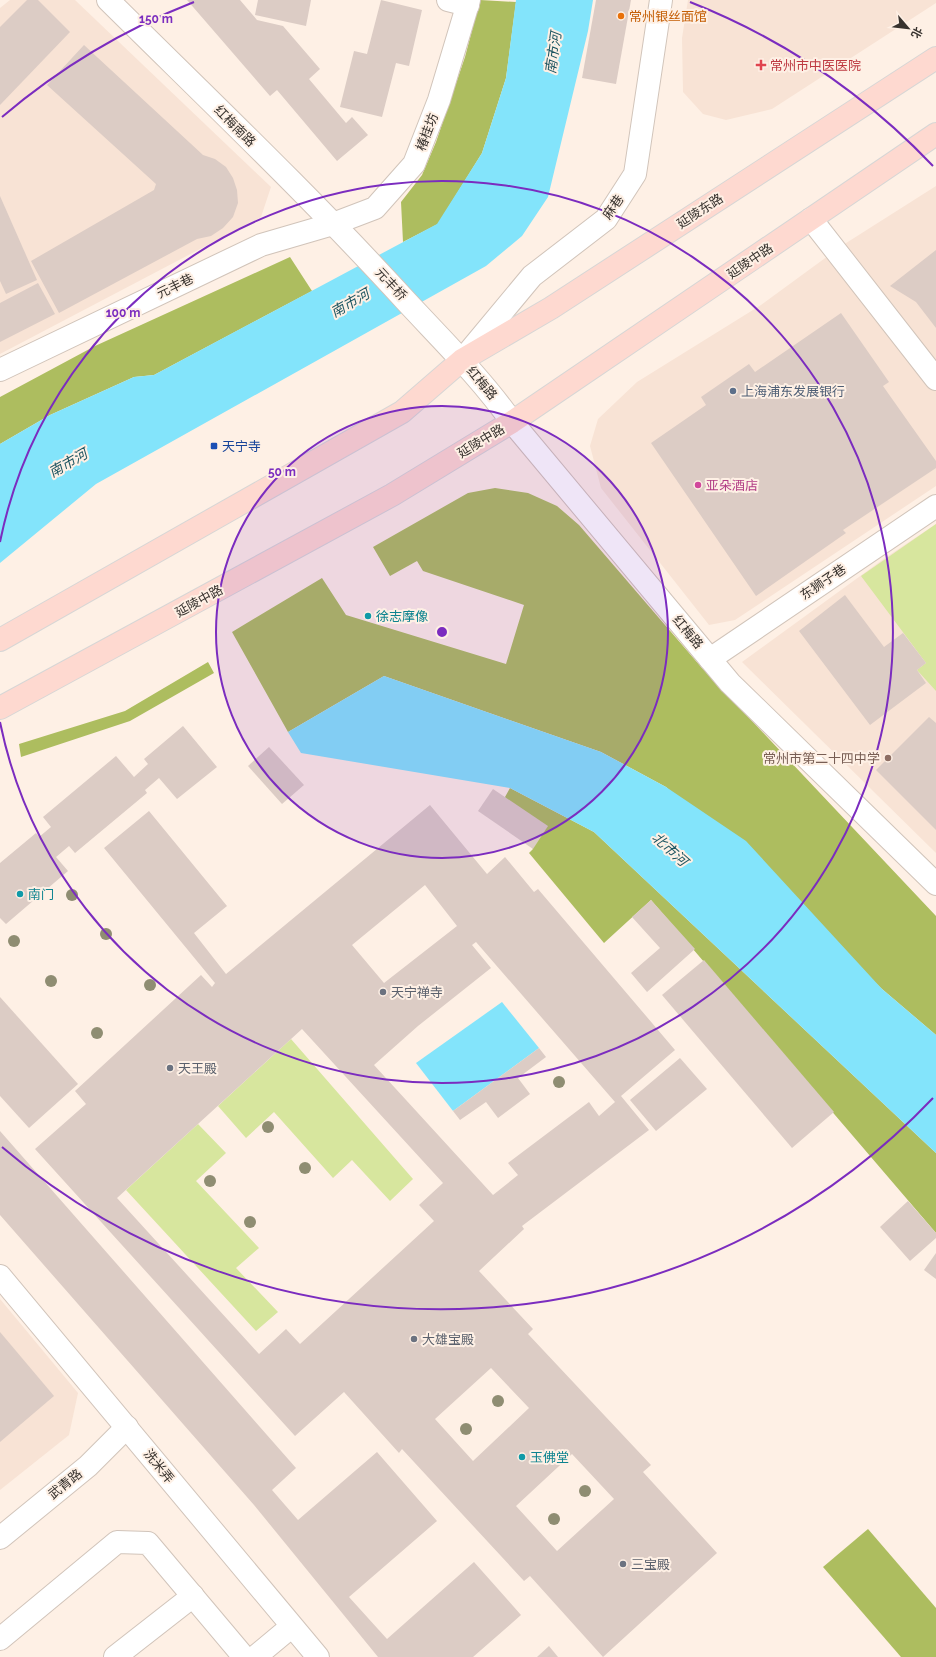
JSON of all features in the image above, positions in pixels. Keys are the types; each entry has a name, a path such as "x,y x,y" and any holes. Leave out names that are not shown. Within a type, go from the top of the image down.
{"main road":[{"name":"延陵东路","path":"462,360 551,308 936,58"},
{"name":"延陵中路","path":"0,708 392,495 512,422 936,134"},
{"path":"0,640 402,412 462,360"}],"street":[{"name":"红梅南路","path":"108,0 362,253"},
{"name":"麻巷","path":"462,360 532,276 606,219 635,174 661,0"},
{"name":"椿桂坊","path":"333,224 375,208 414,164 438,100 461,2"},
{"path":"812,219 936,379"},
{"name":"元丰巷","path":"0,370 261,245 333,224"},
{"name":"元丰桥","path":"362,253 462,360"},
{"name":"红梅路","path":"462,360 491,392 512,422 730,683 936,884"},
{"name":"东狮子巷","path":"710,659 936,506"},
{"name":"洗米弄","path":"0,1276 127,1427 292,1628 318,1657"},
{"name":"武青路","path":"0,1538 88,1466 127,1427"},
{"path":"0,1638 117,1542 148,1543 244,1657"},
{"path":"115,1657 192,1596"},
{"path":"255,1657 292,1628"}],"shaded area":[{"path":"10,0 75,0 271,187 261,217 0,354 0,8"},
{"name":"常州市中医医院","path":"688,0 936,0 936,3 772,109 726,120 703,114 683,92 682,38"},
{"path":"936,186 936,486 735,620 709,625 601,488 590,446 598,419 637,382 761,305 843,245"},
{"name":"常州市第二十四中学","path":"936,524 936,853 742,662 885,558"},
{"path":"0,1299 78,1393 69,1435 0,1490"}],"green space":[{"path":"480,0 516,2 506,78 482,153 438,224 403,242 401,202 422,175 436,142 465,57"},
{"path":"290,257 312,291 154,375 134,377 50,415 0,444 0,397 95,346"},
{"path":"495,488 528,493 557,506 579,525 702,668 936,916 936,1035 882,989 666,787 601,752 384,676 288,732 232,632 322,578 346,615 506,664 524,605 423,571 417,561 390,576 373,547 468,493"},
{"path":"936,524 936,691 917,670 926,663 861,576"},
{"path":"208,662 214,673 130,721 21,757 19,744 125,711"},
{"path":"510,788 594,832 936,1153 936,1233 651,900 604,943 529,853 533,849 505,797"},
{"path":"291,1039 413,1179 390,1201 352,1160 333,1178 274,1112 246,1138 218,1106"},
{"path":"198,1124 226,1153 196,1181 259,1248 236,1268 278,1312 256,1331 126,1190"},
{"path":"868,1529 936,1608 936,1657 901,1657 823,1567"}],"water":[{"name":"南市河","path":"516,0 593,0 588,31 548,197 522,236 486,266 96,484 0,563 0,444 50,415 134,377 154,375 437,224 482,153 506,78"},
{"name":"北市河","path":"384,676 601,752 666,787 746,841 882,989 936,1035 936,1153 594,832 510,788 301,753 288,732"},
{"path":"502,1002 539,1048 453,1111 416,1063"}],"building":[{"path":"27,0 38,0 70,32 0,105 0,27"},
{"path":"187,0 240,0 257,20 283,26 320,69 309,79 346,123 352,117 368,135 337,161 277,90 270,96"},
{"path":"258,0 311,0 306,26 255,15"},
{"path":"381,0 422,10 409,66 396,63 382,117 340,107 354,51 367,54"},
{"path":"596,0 631,0 616,84 582,78"},
{"path":"84,45 203,155 215,159 226,167 233,178 237,190 238,203 233,217 223,228 211,236 197,239 59,313 31,261 154,190 156,184 47,85"},
{"path":"0,196 37,280 6,294 0,281"},
{"path":"936,250 936,328 916,302 890,286"},
{"path":"38,283 55,314 0,342 0,303"},
{"path":"841,313 889,382 883,386 936,461 936,468 843,530 846,533 756,596 651,443 706,405 701,397 749,364 755,372"},
{"path":"845,595 884,647 903,633 926,663 917,670 926,683 870,725 799,631"},
{"path":"929,717 936,723 936,830 876,770"},
{"path":"183,726 217,767 177,799 159,778 145,790 147,793 75,853 69,846 56,857 68,871 6,924 0,918 0,863 36,833 39,837 51,827 43,817 116,756 134,777 148,764 144,759"},
{"path":"269,747 304,785 282,804 248,766"},
{"path":"493,789 548,826 533,849 478,811"},
{"path":"430,805 487,874 505,857 534,892 538,889 675,1050 621,1096 649,1130 522,1226 524,1229 479,1271 533,1329 528,1334 651,1465 643,1472 717,1553 603,1657 530,1576 524,1581 402,1449 399,1453 344,1392 295,1436 35,1149 86,1104 75,1091 201,975 212,987 215,983 104,848 149,811 227,906 194,933 226,974","holes":["425,885 457,926 384,983 352,945","476,942 615,1102 599,1116 589,1102 508,1163 518,1175 493,1195 374,1065 418,1026 491,968 472,945","302,1029 443,1183 419,1205 434,1221 300,1344 286,1329 259,1354 117,1198","491,1368 529,1408 473,1461 435,1419","572,1454 614,1499 557,1551 516,1506"]},
{"path":"651,900 695,949 647,992 631,973 660,948 632,917"},
{"path":"704,960 834,1112 792,1148 662,995"},
{"path":"0,997 78,1084 29,1128 0,1096"},
{"path":"539,1048 546,1057 518,1078 530,1094 498,1118 486,1102 460,1120 453,1111"},
{"path":"680,1058 707,1089 656,1131 630,1100"},
{"path":"0,1131 296,1468 272,1490 298,1520 377,1452 437,1521 349,1597 387,1639 474,1562 521,1615 473,1657 378,1657 254,1505 0,1215"},
{"path":"908,1201 936,1233 936,1238 910,1261 880,1227"},
{"path":"936,1253 936,1279 924,1270"},
{"path":"0,1332 54,1396 0,1442"},
{"path":"549,1646 558,1657 537,1657"}],"place":[{"name":"常州银丝面馆","path":"621,16"},
{"name":"常州市中医医院","path":"761,65"},
{"name":"上海浦东发展银行","path":"733,391"},
{"name":"天宁寺","path":"214,446"},
{"name":"亚朵酒店","path":"698,485"},
{"name":"徐志摩像","path":"368,616"},
{"name":"常州市第二十四中学","path":"888,758"},
{"name":"南门","path":"20,894"},
{"name":"天宁禅寺","path":"383,992"},
{"name":"天王殿","path":"170,1068"},
{"name":"大雄宝殿","path":"414,1339"},
{"name":"玉佛堂","path":"522,1457"},
{"name":"三宝殿","path":"623,1564"}]}
